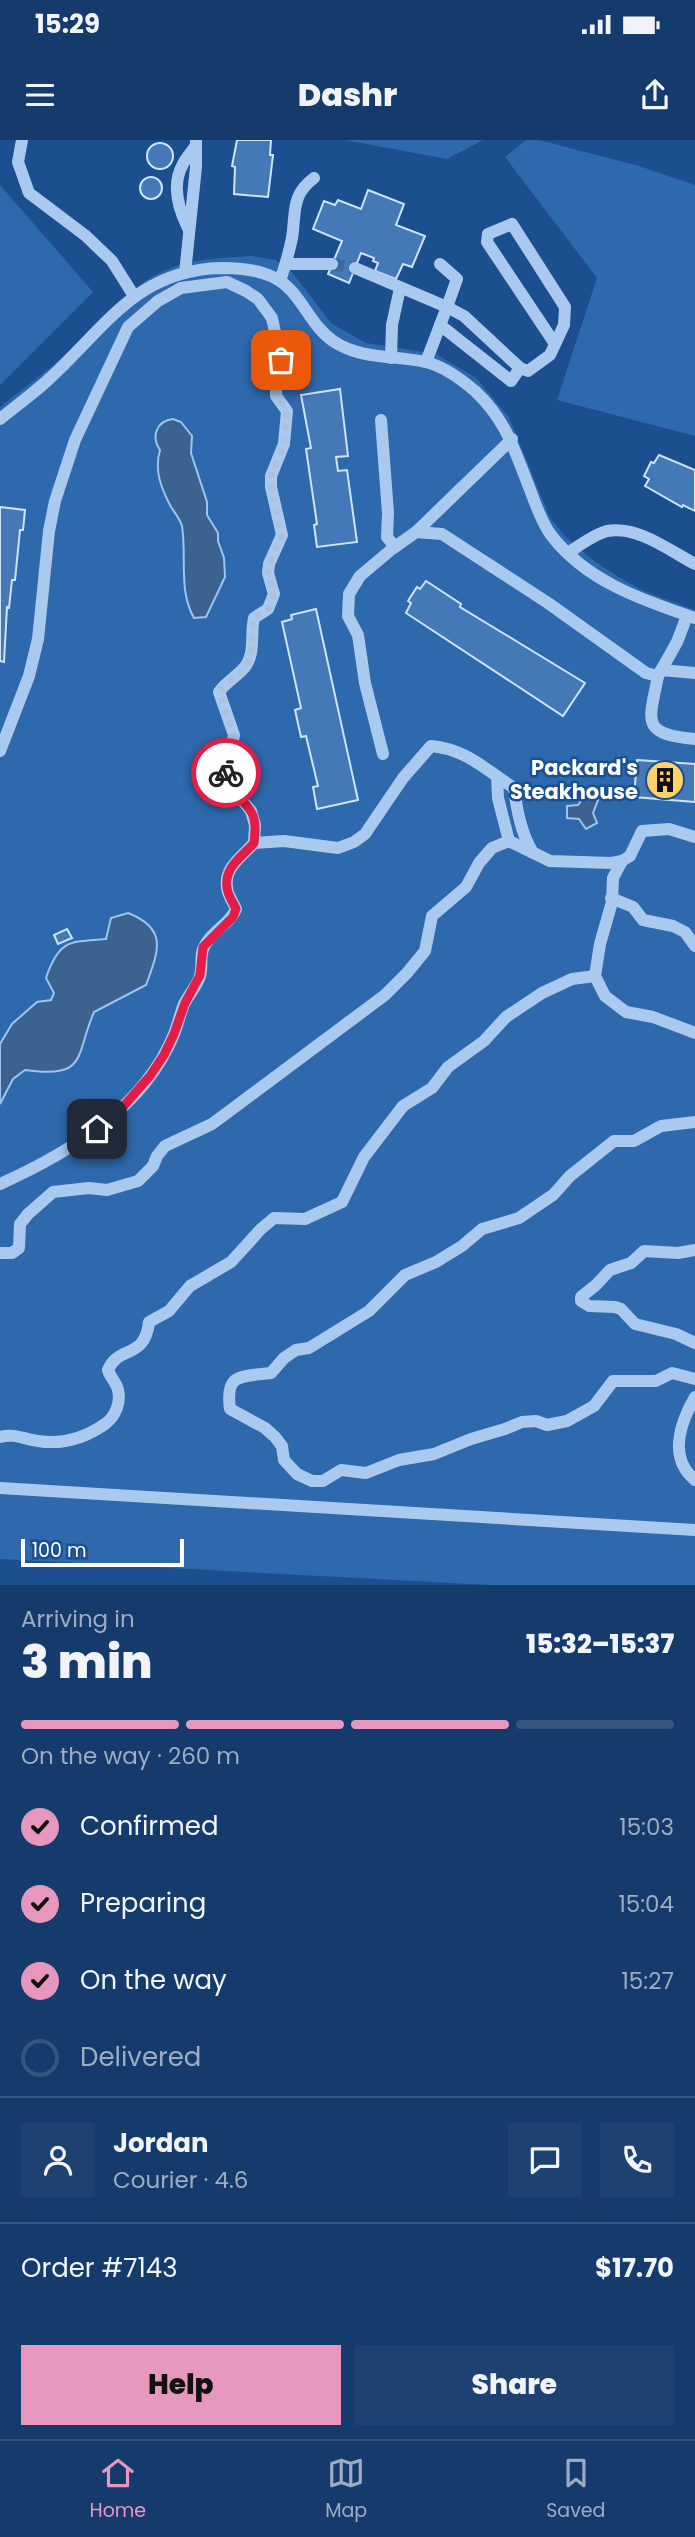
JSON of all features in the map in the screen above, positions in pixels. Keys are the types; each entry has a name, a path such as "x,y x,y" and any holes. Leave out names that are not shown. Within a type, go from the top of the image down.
{"street":[{"path":"22,140 18,162 29,193 86,236 112,261 134,296"},
{"path":"185,273 196,143"},
{"path":"280,281 286,264 297,197 302,186 314,178"},
{"path":"355,268 464,316 520,368 528,371 550,355 564,325 565,307 512,225 488,234 487,242 555,344"},
{"path":"286,264 332,264"},
{"path":"426,362 457,279 440,264"},
{"path":"0,419 49,380 134,296 158,282 212,268 263,273 280,281 298,299 312,322 336,343 357,353 426,362 454,375 477,393 512,439 534,499 551,534 568,553 625,593 691,617 659,673 650,718 653,728 668,737 695,739"},
{"path":"0,751 29,676 38,639 49,531 55,501 75,440 128,327 158,301 181,288 227,282 246,290 258,299 272,318 281,360 276,396 287,411 284,444 271,476 282,535 269,564 268,573 274,594 272,603 254,618 251,630 253,642 246,666 219,692 234,735 226,773 228,783 251,811 255,825 254,843"},
{"path":"391,358 392,325 400,288"},
{"path":"440,325 510,382 520,368"},
{"path":"381,420 388,513 387,537 395,547"},
{"path":"383,754 365,683 358,635 348,616 349,594 360,576 416,532 512,439"},
{"path":"568,553 606,532 622,530 637,534 695,564"},
{"path":"416,532 442,534 548,603 646,673 695,673"},
{"path":"0,1184 37,1167 97,1129 115,1116 150,1076 164,1055 185,1003 200,975 203,947 233,917 236,909 227,891 230,871 254,843 284,841 338,848 354,842 365,834 403,778 431,746 449,747 473,759 514,788 520,823 533,853"},
{"path":"497,777 498,798 509,841"},
{"path":"695,837 669,829 642,831 630,856 622,862 613,878 596,975 605,996 626,1013 653,1017 695,1033"},
{"path":"0,1253 12,1253 19,1248 20,1224 27,1214 53,1192 89,1188 107,1190 138,1181 153,1166 166,1146 212,1124 385,995 425,951 432,916 466,887 479,863 492,848 509,841 550,861 622,862"},
{"path":"611,898 633,907 643,920 673,926 685,932 695,946"},
{"path":"0,1437 11,1435 39,1441 72,1442 109,1421 118,1408 118,1390 108,1370 111,1362 135,1351 142,1344 149,1322 169,1311 190,1286 231,1262 261,1228 274,1218 305,1219 342,1202 364,1157 403,1106 432,1088 448,1067 484,1041 506,1017 542,993 572,979 596,975"},
{"path":"694,1379 672,1373 656,1381 613,1381 594,1406 567,1421 547,1424 536,1421 522,1422 434,1454 400,1460 366,1473 341,1470 323,1481 312,1481 297,1474 284,1460 282,1446 265,1428 230,1409 227,1390 231,1383 243,1377 271,1373 284,1358 296,1350 309,1348 369,1311 405,1275 436,1262 462,1246 482,1229 519,1218 552,1195 570,1176 614,1141 634,1142 662,1126 695,1122"},
{"path":"695,1250 668,1253 644,1251 631,1263 610,1270 581,1297 589,1306 621,1309 635,1324 672,1332 695,1343"},
{"path":"695,1397 681,1426 679,1441 684,1468 695,1480"},
{"path":"0,1488 695,1530"}],"shaded area":[{"path":"345,140 483,140 447,159"},
{"path":"526,140 539,140 639,166 695,185 695,436 557,400 597,278 505,157"},
{"path":"0,185 93,292 0,385"},
{"path":"251,256 275,260 291,271 332,324 366,343 436,354 476,378 509,417 550,518 567,538 620,578 644,591 695,610 695,1585 489,1585 0,1559 0,407 59,360 111,308 139,285 171,268 190,262"},
{"path":"167,420 181,422 192,436 191,453 207,502 207,515 218,533 224,558 225,577 206,617 194,618 189,607 184,585 182,526 164,493 158,472 160,450 156,440 157,430"},
{"path":"586,794 598,800 593,813 597,823 586,829 579,819 567,818 567,806 578,805"},
{"path":"128,913 150,926 155,934 156,952 146,985 94,1012 80,1052 70,1067 45,1072 25,1070 13,1079 0,1104 0,1044 12,1024 37,1002 51,1000 54,993 46,978 56,956 61,949 75,942 106,939 111,918"}],"building":[{"path":"237,140 271,140 270,155 273,155 268,197 234,194 235,167 232,166"},
{"path":"160,143 169,147 173,156 169,165 160,169 151,165 147,156 151,147"},
{"path":"151,177 159,180 162,188 159,196 151,199 143,196 140,188 143,180"},
{"path":"368,190 404,204 396,225 425,236 412,267 403,264 396,279 375,271 378,263 373,261 374,258 361,253 349,283 328,274 342,241 313,229 324,201 335,205 338,200 361,209"},
{"path":"340,389 348,456 336,457 338,471 347,470 357,542 317,547 314,525 317,524 306,449 311,448 301,395"},
{"path":"659,455 695,470 695,511 683,505 682,507 645,486 649,479 644,476 651,462 654,463"},
{"path":"0,507 25,510 23,530 20,530 15,580 12,580 9,608 7,607 4,662 0,661"},
{"path":"426,581 461,604 460,607 585,683 563,716 406,613 411,603 408,601 417,587 420,589"},
{"path":"316,609 358,800 317,809 313,787 318,786 306,736 301,737 295,710 301,708 282,622 292,619 291,615"},
{"name":"Packard's Steakhouse","path":"637,760 695,764 695,802 634,797"},
{"path":"67,929 72,938 58,944 54,935"}],"tunnel":[{"path":"332,264 355,268"}],"way so far":[{"path":"226,773 234,735 219,692 246,666 251,655 254,618 272,603 274,594 268,573 269,564 282,535 271,487 271,476 284,444 287,411 276,396 281,360"}],"place":[{"name":"Packard's Steakhouse","path":"665,780"}],"route":[{"path":"97,1129 115,1116 150,1076 164,1055 185,1003 200,975 203,947 233,917 236,909 227,891 227,880 237,860 254,843 255,825 251,811 228,783 226,773"}]}
